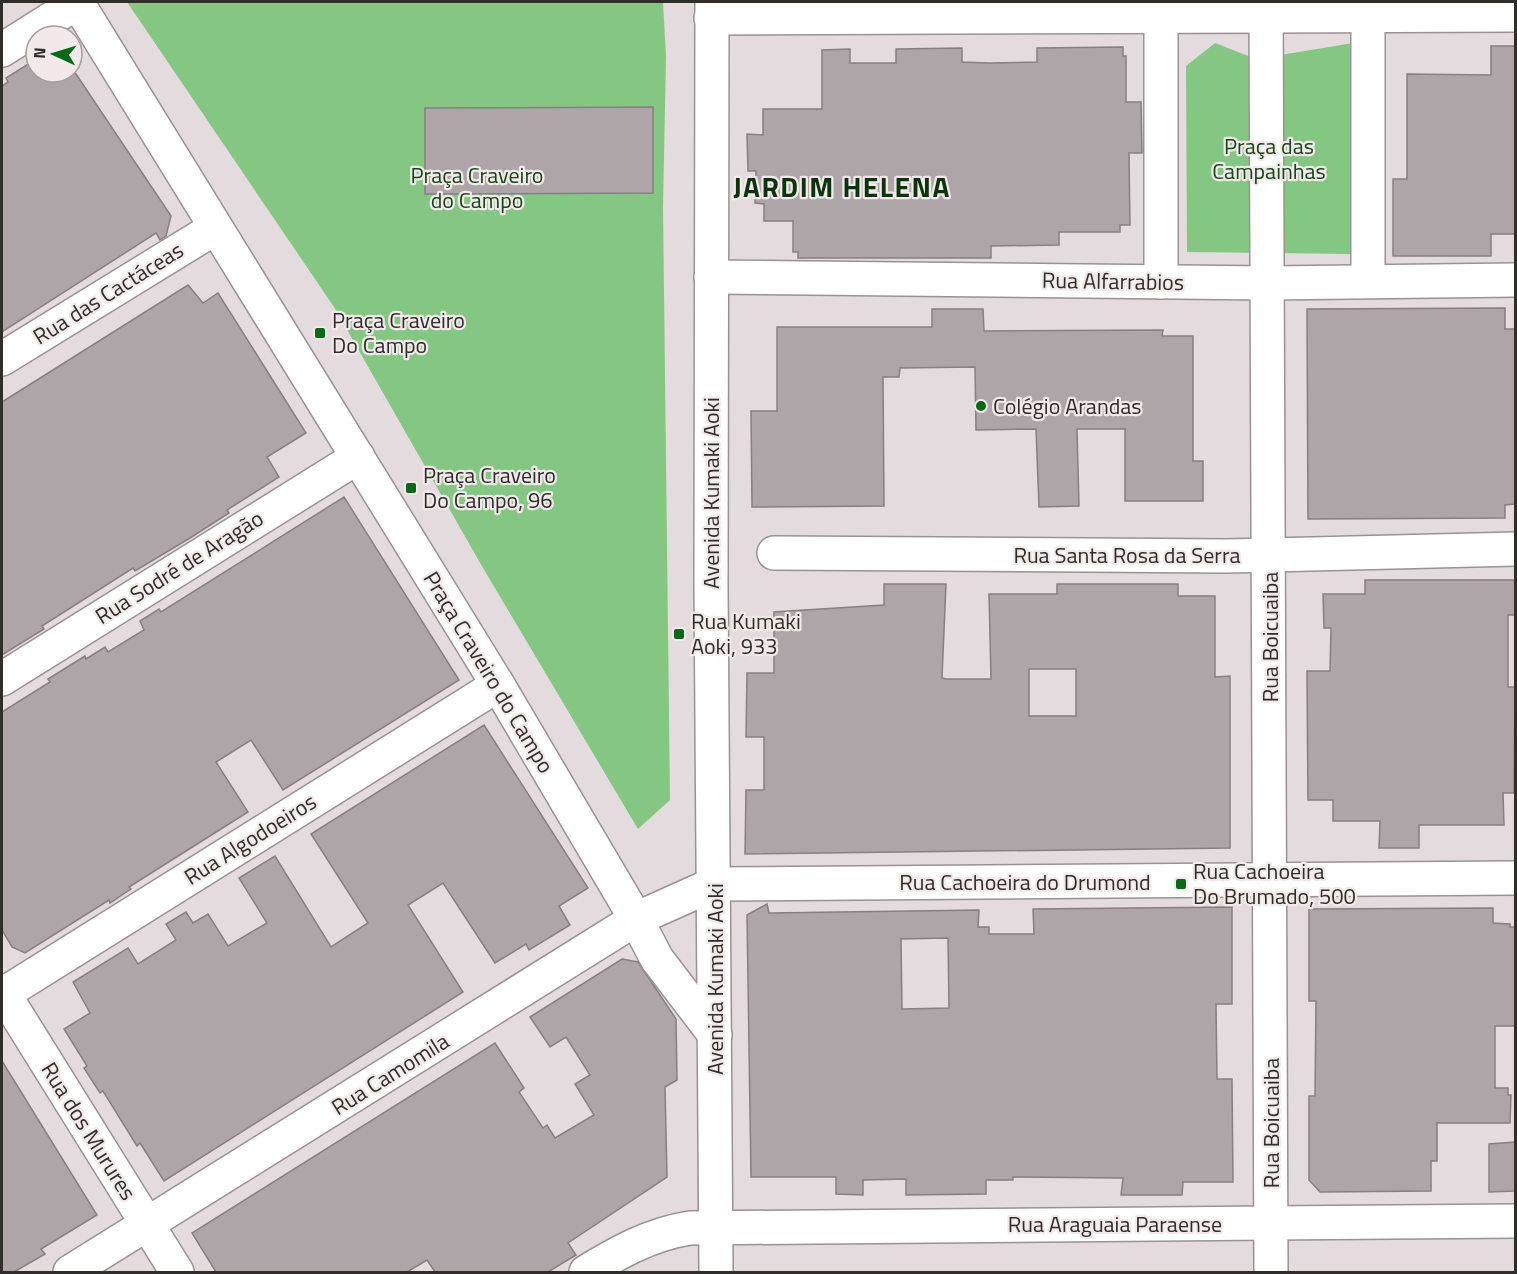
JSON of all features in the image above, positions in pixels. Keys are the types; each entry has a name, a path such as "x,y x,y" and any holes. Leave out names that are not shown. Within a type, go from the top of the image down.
{"street":[{"path":"2,50 77,2"},
{"name":"Praça Craveiro do Campo","path":"77,2 498,685 657,959 715,1035"},
{"path":"712,10 1161,17 1266,9 1368,16 1515,15"},
{"name":"Rua Boicuaiba","path":"1266,9 1271,1272"},
{"name":"Avenida Kumaki Aoki","path":"712,10 714,884 712,938 715,1035 716,1272"},
{"path":"1368,16 1368,281"},
{"path":"1161,17 1161,282"},
{"name":"Rua das Cactáceas","path":"2,359 216,228"},
{"name":"Rua Alfarrabios","path":"711,277 1268,283 1515,280"},
{"name":"Rua Sodré de Aragão","path":"2,679 358,457"},
{"name":"Rua Santa Rosa da Serra","path":"774,553 1269,554 1515,549"},
{"name":"Rua Algodoeiros","path":"2,993 498,685"},
{"name":"Rua Cachoeira do Drumond","path":"714,884 1515,878"},
{"name":"Rua Camomila","path":"70,1272 636,920 714,884"},
{"name":"Rua dos Murures","path":"2,993 177,1272"},
{"name":"Rua Araguaia Paraense","path":"586,1272 635,1244 667,1231 716,1227 1515,1221"}],"green space":[{"name":"Praça Craveiro do Campo","path":"127,2 663,2 666,57 663,206 670,800 638,829 483,568 334,307"},
{"name":"Praça das Campainhas","path":"1215,43 1256,59 1353,43 1351,254 1187,252 1186,66"}],"building":[{"path":"1491,46 1515,46 1515,234 1491,234 1491,256 1393,256 1393,179 1407,179 1407,74 1491,75"},
{"path":"1123,47 1123,56 1126,56 1126,102 1141,102 1142,153 1129,153 1130,225 1120,225 1120,232 1059,232 1059,245 991,246 991,258 798,258 798,252 793,252 793,221 764,221 764,204 755,203 756,171 748,171 747,134 763,135 763,109 822,109 822,50 850,49 850,63 896,63 896,49 962,48 962,62 989,63 1037,62 1037,48"},
{"path":"24,67 24,84 83,84 171,216 166,236 160,240 156,233 2,332 2,86 8,82 6,78"},
{"path":"653,107 653,193 425,194 425,108"},
{"path":"188,285 203,303 218,293 306,433 267,457 279,477 227,510 229,513 135,571 133,568 42,626 44,629 2,655 2,402"},
{"path":"1505,308 1505,329 1515,329 1515,504 1505,505 1505,518 1308,519 1307,309"},
{"path":"932,309 983,309 984,331 1163,330 1162,336 1193,336 1193,461 1203,461 1203,501 1125,501 1125,429 1077,429 1079,506 1039,507 1036,429 976,430 975,367 900,368 899,377 883,377 884,506 752,507 751,411 777,411 777,327 932,327"},
{"path":"344,497 459,680 283,790 251,740 216,762 248,812 129,887 131,889 110,903 109,900 25,953 12,947 2,930 2,712 50,682 48,679 85,656 86,659 105,647 108,652 144,630 140,621 159,609 161,612"},
{"path":"1365,580 1515,580 1515,615 1508,615 1508,687 1515,687 1514,793 1503,793 1504,825 1419,825 1419,848 1379,848 1380,821 1333,821 1333,800 1308,800 1307,671 1330,671 1331,628 1324,628 1323,594 1365,594"},
{"path":"884,584 946,584 942,678 991,679 989,594 1057,594 1057,584 1178,584 1178,596 1215,596 1215,677 1230,676 1230,848 745,854 746,790 764,790 764,737 746,737 747,673 774,673 774,612 884,605","holes":["1029,669 1076,669 1076,716 1029,716"]},
{"path":"484,725 588,888 559,906 570,925 529,950 526,944 495,963 443,883 408,905 463,992 164,1181 140,1143 137,1146 103,1091 100,1093 84,1068 87,1066 64,1029 90,1013 73,982 128,948 138,964 176,940 166,924 186,912 193,923 208,914 228,946 267,923 239,878 275,856 331,947 368,923 311,834"},
{"path":"767,904 769,913 979,910 978,927 989,927 989,934 1034,934 1033,909 1232,907 1232,1004 1216,1004 1217,1079 1232,1079 1233,1182 1183,1182 1182,1195 1121,1195 1123,1178 1013,1177 1013,1180 986,1180 986,1194 906,1195 906,1179 863,1180 863,1195 836,1194 836,1177 751,1177 747,915","holes":["948,938 949,1008 902,1009 901,939"]},
{"path":"1493,908 1493,923 1510,924 1510,927 1515,927 1515,1026 1495,1026 1495,1088 1508,1088 1508,1095 1511,1095 1510,1123 1437,1123 1437,1161 1431,1161 1431,1191 1320,1192 1309,1180 1309,1096 1315,1096 1316,1001 1309,1001 1309,909"},
{"path":"622,959 638,962 676,1019 677,1080 665,1087 667,1177 568,1243 576,1255 548,1272 435,1272 427,1260 407,1272 216,1272 192,1233 495,1043 524,1088 519,1092 543,1128 547,1125 555,1138 594,1115 575,1084 590,1075 566,1037 550,1047 530,1017"},
{"path":"2,1061 97,1215 41,1249 45,1254 14,1272 2,1272"},
{"path":"1515,1142 1515,1191 1489,1192 1489,1144"}],"place":[{"name":"Praça Craveiro Do Campo","path":"320,333"},
{"name":"Colégio Arandas","path":"981,406"},
{"name":"Praça Craveiro Do Campo, 96","path":"411,488"},
{"name":"Rua Kumaki Aoki, 933","path":"679,634"},
{"name":"Rua Cachoeira Do Brumado, 500","path":"1181,884"}],"district":[{"name":"JARDIM HELENA","path":"842,187"}]}
